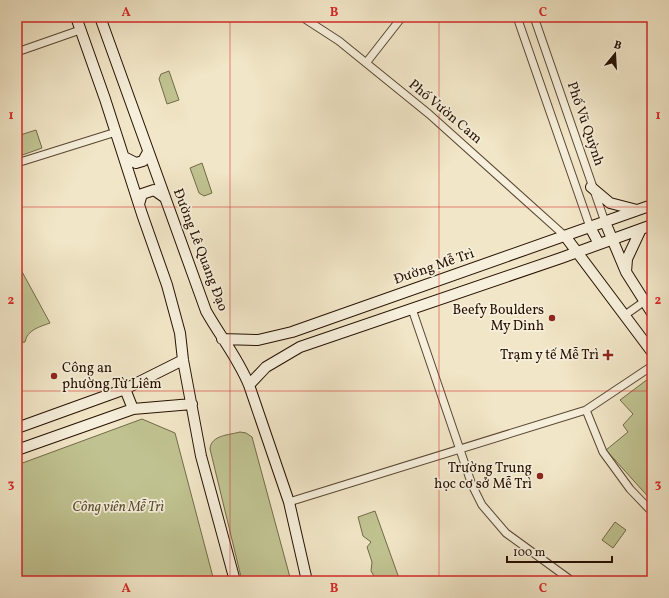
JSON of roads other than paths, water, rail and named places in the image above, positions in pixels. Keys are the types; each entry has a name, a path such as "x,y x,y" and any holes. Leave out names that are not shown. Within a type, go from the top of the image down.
{"main road":[{"path":"76,17 167,285 180,333 183,360 201,456 235,581"},
{"name":"Đường Lê Quang Đạo","path":"100,17 206,311 222,339 242,367 288,502 307,581"},
{"path":"124,157 136,163 143,160 148,152"},
{"path":"591,187 611,203 639,210"},
{"path":"139,204 142,194 148,190 154,190 164,197"},
{"name":"Đường Mễ Trì","path":"222,339 258,340 292,332 652,205"},
{"name":"Phố Vũ Quỳnh","path":"605,222 626,272 648,299 652,313"},
{"path":"248,385 266,367 298,348 578,252 612,238 652,225"},
{"path":"590,227 599,244"},
{"path":"626,272 627,259 641,229"},
{"path":"565,236 652,352"},
{"path":"292,332 298,348"},
{"path":"17,428 125,389 183,360"},
{"path":"125,389 133,410"},
{"path":"17,450 133,410 192,404"}],"street":[{"name":"Phố Vườn Cam","path":"302,17 339,41 435,119 565,236"},
{"path":"366,63 402,17"},
{"name":"Phố Vũ Quỳnh","path":"517,17 590,227"},
{"name":"Phố Vũ Quỳnh","path":"534,17 591,187 605,222"},
{"path":"17,52 80,30"},
{"path":"17,163 116,132"},
{"path":"625,315 648,299"},
{"path":"412,309 472,485 482,505 506,533 572,581"},
{"path":"288,502 586,410 652,366"},
{"path":"586,410 603,452 630,489 652,512"}],"place":[{"name":"Beefy Boulders My Dinh","path":"552,318"},
{"name":"Trạm y tế Mễ Trì","path":"608,355"},
{"name":"Công an phường Từ Liêm","path":"54,376"},
{"name":"Trường Trung học cơ sở Mễ Trì","path":"540,476"}],"park label":[{"name":"Công viên Mễ Trì","path":"118,507"}]}
